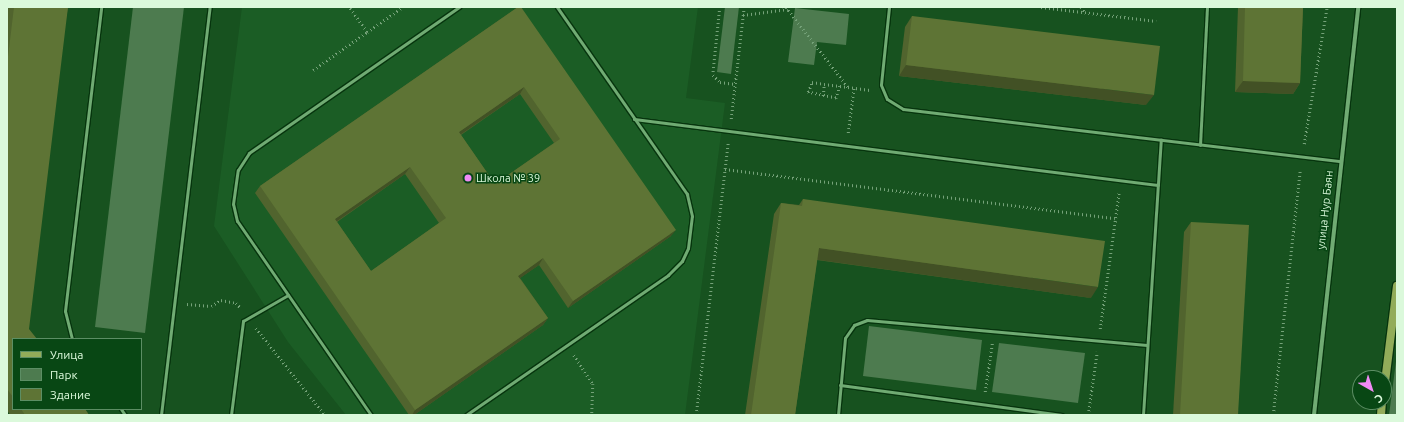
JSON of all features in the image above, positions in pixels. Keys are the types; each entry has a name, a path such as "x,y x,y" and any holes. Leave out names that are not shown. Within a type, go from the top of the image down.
{"main road":[{"path":"1386,370 1397,286"}],"street":[{"name":"улица Нур Баян","path":"1314,415 1339,161 1358,7"}],"lane":[{"path":"72,338 65,311 101,7"},
{"path":"161,415 210,7"},
{"path":"371,415 235,215 233,204 242,162 460,7"},
{"path":"466,415 668,275 682,261 688,248 690,202 557,7"},
{"path":"889,7 882,91 894,105 903,109 1339,161"},
{"path":"1200,145 1207,7"},
{"path":"634,119 1158,185"},
{"path":"1143,415 1161,140"},
{"path":"231,415 242,324 247,316 288,295"},
{"path":"838,415 845,338 860,322 1147,345"},
{"path":"840,385 1062,415"}],"path":[{"path":"349,7 367,32"},
{"path":"313,70 403,7"},
{"path":"720,7 713,75 720,82 735,84"},
{"path":"696,415 744,7"},
{"path":"1041,7 1156,21"},
{"path":"1081,7 1085,12"},
{"path":"1273,415 1302,157 1327,7"},
{"path":"743,15 787,8 848,87"},
{"path":"840,86 837,98 809,94 809,85 824,84 882,91"},
{"path":"823,96 824,84"},
{"path":"846,146 854,88"},
{"path":"725,169 1115,218"},
{"path":"1088,415 1120,180"},
{"path":"175,302 211,306 220,300 233,302 247,316 325,415"},
{"path":"983,404 993,332"},
{"path":"566,345 593,384 592,415"}],"shaded area":[{"name":"Школа № 39","path":"242,7 698,7 686,98 725,103 685,415 346,415 288,342 214,226"}],"green space":[{"path":"133,7 184,7 145,333 95,327"},
{"path":"725,7 739,7 731,74 717,72"},
{"path":"795,8 849,14 846,45 817,42 814,65 788,62"},
{"path":"869,326 982,340 976,390 863,376"},
{"path":"999,343 1085,353 1078,403 992,392"},
{"path":"1397,354 1397,415 1389,415 1390,410 1392,410 1392,392"}],"building":[{"path":"14,7 68,7 29,329 36,338 12,338 12,396 7,389 7,65"},
{"path":"518,7 521,7 676,230 573,301 543,258 518,276 548,318 415,410 260,186","holes":["524,87 560,139 495,184 459,132","410,167 446,218 371,271 335,219"]},
{"path":"1245,7 1303,7 1300,83 1243,81"},
{"path":"912,16 1160,46 1154,95 906,65"},
{"path":"803,199 1105,241 1098,287 819,248 795,415 751,415 781,203 802,206"},
{"path":"1191,222 1249,225 1238,415 1180,415"},
{"path":"22,410 86,410 89,415 25,415"}],"place":[{"name":"Школа № 39","path":"468,178"}]}
